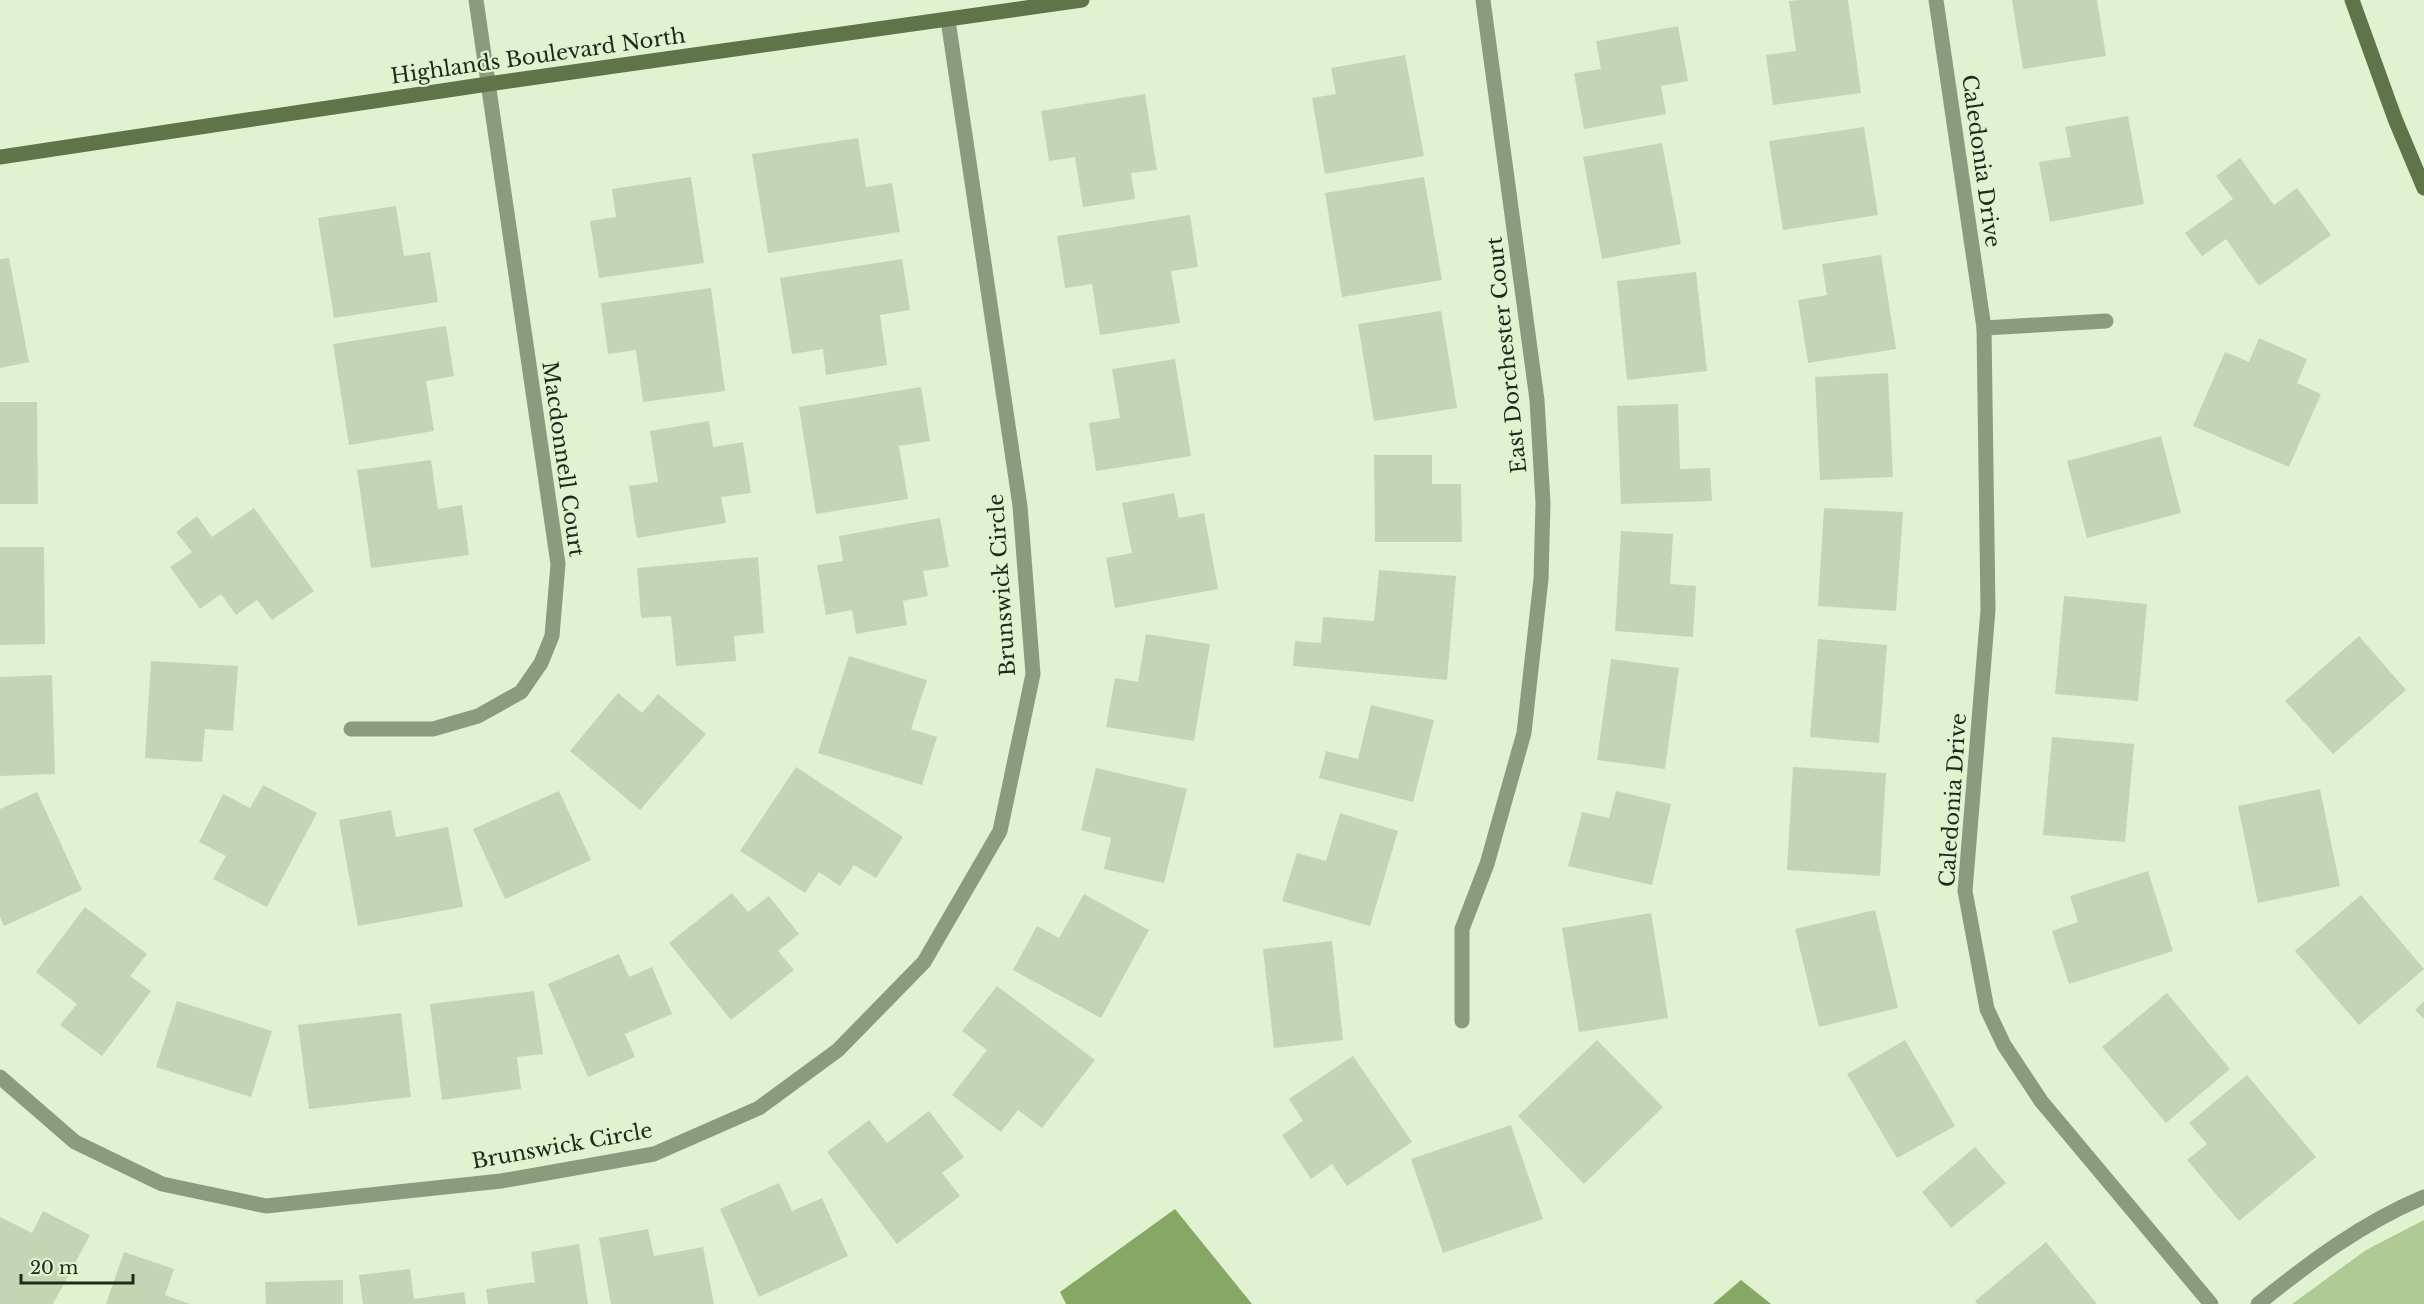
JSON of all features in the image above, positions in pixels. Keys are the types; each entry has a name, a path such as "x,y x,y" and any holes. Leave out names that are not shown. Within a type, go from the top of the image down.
{"street":[{"name":"Macdonnell Court","path":"351,729 433,729 478,716 521,692 541,663 552,636 558,564 476,0"},
{"name":"Highlands Boulevard North","path":"0,157 488,84 1082,0"},
{"name":"East Dorchester Court","path":"1462,1021 1462,929 1487,864 1524,733 1541,579 1543,514 1538,400 1483,0"},
{"name":"Caledonia Drive","path":"1936,0 1984,328 1988,610 1965,891 1987,1009 2004,1045 2041,1101 2211,1304"},
{"path":"2352,0 2395,119 2424,188"},
{"name":"Brunswick Circle","path":"0,1077 75,1142 162,1184 254,1204 266,1206 501,1181 654,1154 759,1108 838,1050 924,962 1000,831 1033,674 1020,506 948,20"},
{"path":"1984,328 2106,321"},
{"path":"2258,1304 2314,1260 2356,1231 2424,1197"}],"shaded area":[{"path":"1175,1209 1252,1304 1066,1304 1060,1292"},
{"path":"2424,1220 2424,1304 2292,1304 2366,1250"},
{"path":"1741,1280 1771,1304 1713,1304"}],"building":[{"path":"1848,0 1861,93 1773,105 1766,55 1796,51 1789,1"},
{"path":"2012,0 2097,0 2106,56 2023,69"},
{"path":"1678,26 1688,81 1661,86 1666,114 1584,129 1574,73 1601,69 1596,41"},
{"path":"1405,55 1424,156 1325,174 1312,98 1336,94 1331,68"},
{"path":"1145,94 1157,170 1131,173 1135,199 1083,207 1075,157 1049,161 1041,111"},
{"path":"2128,116 2144,204 2050,222 2039,162 2071,157 2065,127"},
{"path":"1864,127 1878,215 1783,230 1769,141"},
{"path":"858,138 866,187 892,183 900,232 768,253 752,154"},
{"path":"1662,143 1681,244 1602,259 1583,157"},
{"path":"2240,158 2274,205 2297,188 2331,235 2259,286 2226,239 2202,256 2185,233 2233,199 2216,176"},
{"path":"691,177 704,263 599,278 590,221 616,217 612,189"},
{"path":"1424,177 1442,280 1342,297 1325,193"},
{"path":"396,206 404,256 430,252 438,302 334,318 318,218"},
{"path":"1190,215 1198,267 1171,271 1180,323 1100,335 1092,284 1065,288 1057,236"},
{"path":"1881,255 1896,349 1808,363 1798,300 1827,295 1822,264"},
{"path":"9,258 29,362 0,368 0,259"},
{"path":"902,259 910,310 880,315 887,365 826,375 823,349 792,354 780,278"},
{"path":"1696,272 1707,371 1627,380 1617,281"},
{"path":"711,288 725,391 643,402 636,350 608,354 601,303"},
{"path":"1441,311 1457,408 1374,421 1358,324"},
{"path":"446,326 454,376 426,381 434,431 349,445 333,344"},
{"path":"2259,338 2307,359 2297,383 2321,394 2289,467 2193,426 2225,352 2249,362"},
{"path":"1175,359 1191,456 1096,471 1089,423 1120,418 1112,369"},
{"path":"1888,373 1893,477 1820,480 1815,377"},
{"path":"921,387 930,441 899,446 908,499 816,514 799,407"},
{"path":"0,402 37,402 38,504 0,504"},
{"path":"1678,404 1680,469 1710,468 1712,501 1621,504 1617,406"},
{"path":"709,421 713,447 743,442 751,493 721,497 726,523 637,538 629,486 658,482 650,431"},
{"path":"2161,436 2181,513 2087,538 2067,461"},
{"path":"1374,455 1432,455 1432,484 1461,484 1462,542 1375,542"},
{"path":"431,460 438,509 462,505 469,555 371,568 357,470"},
{"path":"1174,493 1179,518 1204,513 1218,589 1115,608 1106,558 1132,553 1122,503"},
{"path":"254,508 314,591 272,620 257,600 236,615 221,594 200,609 170,567 192,552 176,532 197,516 212,537"},
{"path":"1824,508 1903,512 1896,611 1818,606"},
{"path":"940,518 949,567 923,571 928,596 903,601 907,625 856,634 852,610 826,615 817,565 843,561 839,536"},
{"path":"1621,531 1673,534 1670,584 1696,586 1693,637 1615,631"},
{"path":"0,547 44,547 45,644 0,645"},
{"path":"758,557 764,633 734,636 736,661 676,666 671,616 641,618 637,568"},
{"path":"1379,570 1456,576 1447,680 1293,666 1295,641 1321,643 1323,617 1374,621"},
{"path":"2064,596 2147,604 2138,701 2055,694"},
{"path":"1146,634 1210,644 1194,741 1106,727 1115,678 1138,682"},
{"path":"2359,636 2406,690 2333,754 2285,701"},
{"path":"1818,639 1887,645 1879,743 1810,737"},
{"path":"849,656 927,680 911,729 937,737 922,785 818,753"},
{"path":"1611,659 1679,668 1665,769 1597,760"},
{"path":"151,661 238,666 233,731 205,729 202,762 145,758"},
{"path":"52,675 55,774 0,776 0,677"},
{"path":"618,693 642,713 658,694 706,734 640,810 570,751"},
{"path":"1371,705 1434,720 1413,802 1319,778 1326,751 1358,759"},
{"path":"2052,737 2134,744 2125,842 2043,835"},
{"path":"796,767 903,837 876,878 854,865 840,886 819,872 805,893 740,851"},
{"path":"1793,767 1886,773 1880,876 1787,870"},
{"path":"1096,768 1187,789 1164,883 1104,869 1111,838 1081,830"},
{"path":"263,785 317,813 267,907 213,879 226,856 199,842 223,794 250,808"},
{"path":"2320,789 2340,886 2258,903 2238,806"},
{"path":"559,791 591,860 505,899 473,829"},
{"path":"1616,791 1671,804 1652,885 1568,866 1582,812 1609,818"},
{"path":"37,792 82,890 4,926 0,917 0,809"},
{"path":"391,810 396,837 448,827 463,907 358,926 339,820"},
{"path":"1340,813 1398,831 1370,926 1282,901 1297,853 1326,861"},
{"path":"2148,871 2173,951 2069,984 2052,931 2078,922 2070,896"},
{"path":"732,893 748,912 769,896 799,934 778,951 794,970 731,1020 669,943"},
{"path":"1084,894 1149,930 1101,1018 1013,970 1037,926 1059,938"},
{"path":"2361,895 2424,969 2359,1025 2295,951"},
{"path":"85,907 147,954 130,976 151,991 102,1056 60,1025 77,1004 36,972"},
{"path":"1875,910 1898,1008 1819,1027 1795,929"},
{"path":"1651,913 1668,1018 1579,1032 1562,928"},
{"path":"1332,941 1343,1040 1274,1048 1263,949"},
{"path":"619,954 629,977 652,967 672,1014 625,1034 635,1057 588,1077 548,984"},
{"path":"997,986 1095,1060 1042,1128 1018,1110 1001,1132 952,1095 987,1050 962,1031"},
{"path":"534,991 543,1054 517,1057 521,1089 442,1100 430,1004"},
{"path":"2167,993 2230,1069 2166,1123 2102,1047"},
{"path":"177,1001 272,1031 251,1097 156,1067"},
{"path":"2424,1001 2424,1019 2415,1010"},
{"path":"401,1013 411,1097 309,1109 298,1025"},
{"path":"1597,1040 1663,1107 1584,1184 1518,1116"},
{"path":"1905,1040 1955,1126 1897,1158 1847,1074"},
{"path":"1353,1056 1412,1142 1347,1186 1332,1164 1311,1179 1282,1135 1303,1121 1289,1099"},
{"path":"2247,1075 2316,1157 2239,1221 2187,1160 2207,1144 2189,1123"},
{"path":"929,1111 964,1157 942,1173 960,1196 897,1244 827,1152 869,1120 887,1143"},
{"path":"1511,1125 1543,1219 1443,1253 1411,1159"},
{"path":"1975,1147 2006,1183 1951,1228 1922,1192"},
{"path":"779,1183 792,1211 822,1198 848,1256 759,1297 720,1209"},
{"path":"43,1211 90,1235 53,1304 0,1304 0,1217 32,1233"},
{"path":"648,1229 654,1256 703,1247 714,1304 611,1304 599,1238"},
{"path":"2046,1242 2097,1304 1977,1304 1975,1301"},
{"path":"579,1244 588,1304 488,1304 486,1289 535,1282 531,1252"},
{"path":"124,1252 174,1269 165,1295 190,1304 106,1304"},
{"path":"410,1269 414,1299 464,1292 466,1304 363,1304 359,1275"},
{"path":"343,1280 343,1304 266,1304 265,1282"}]}
